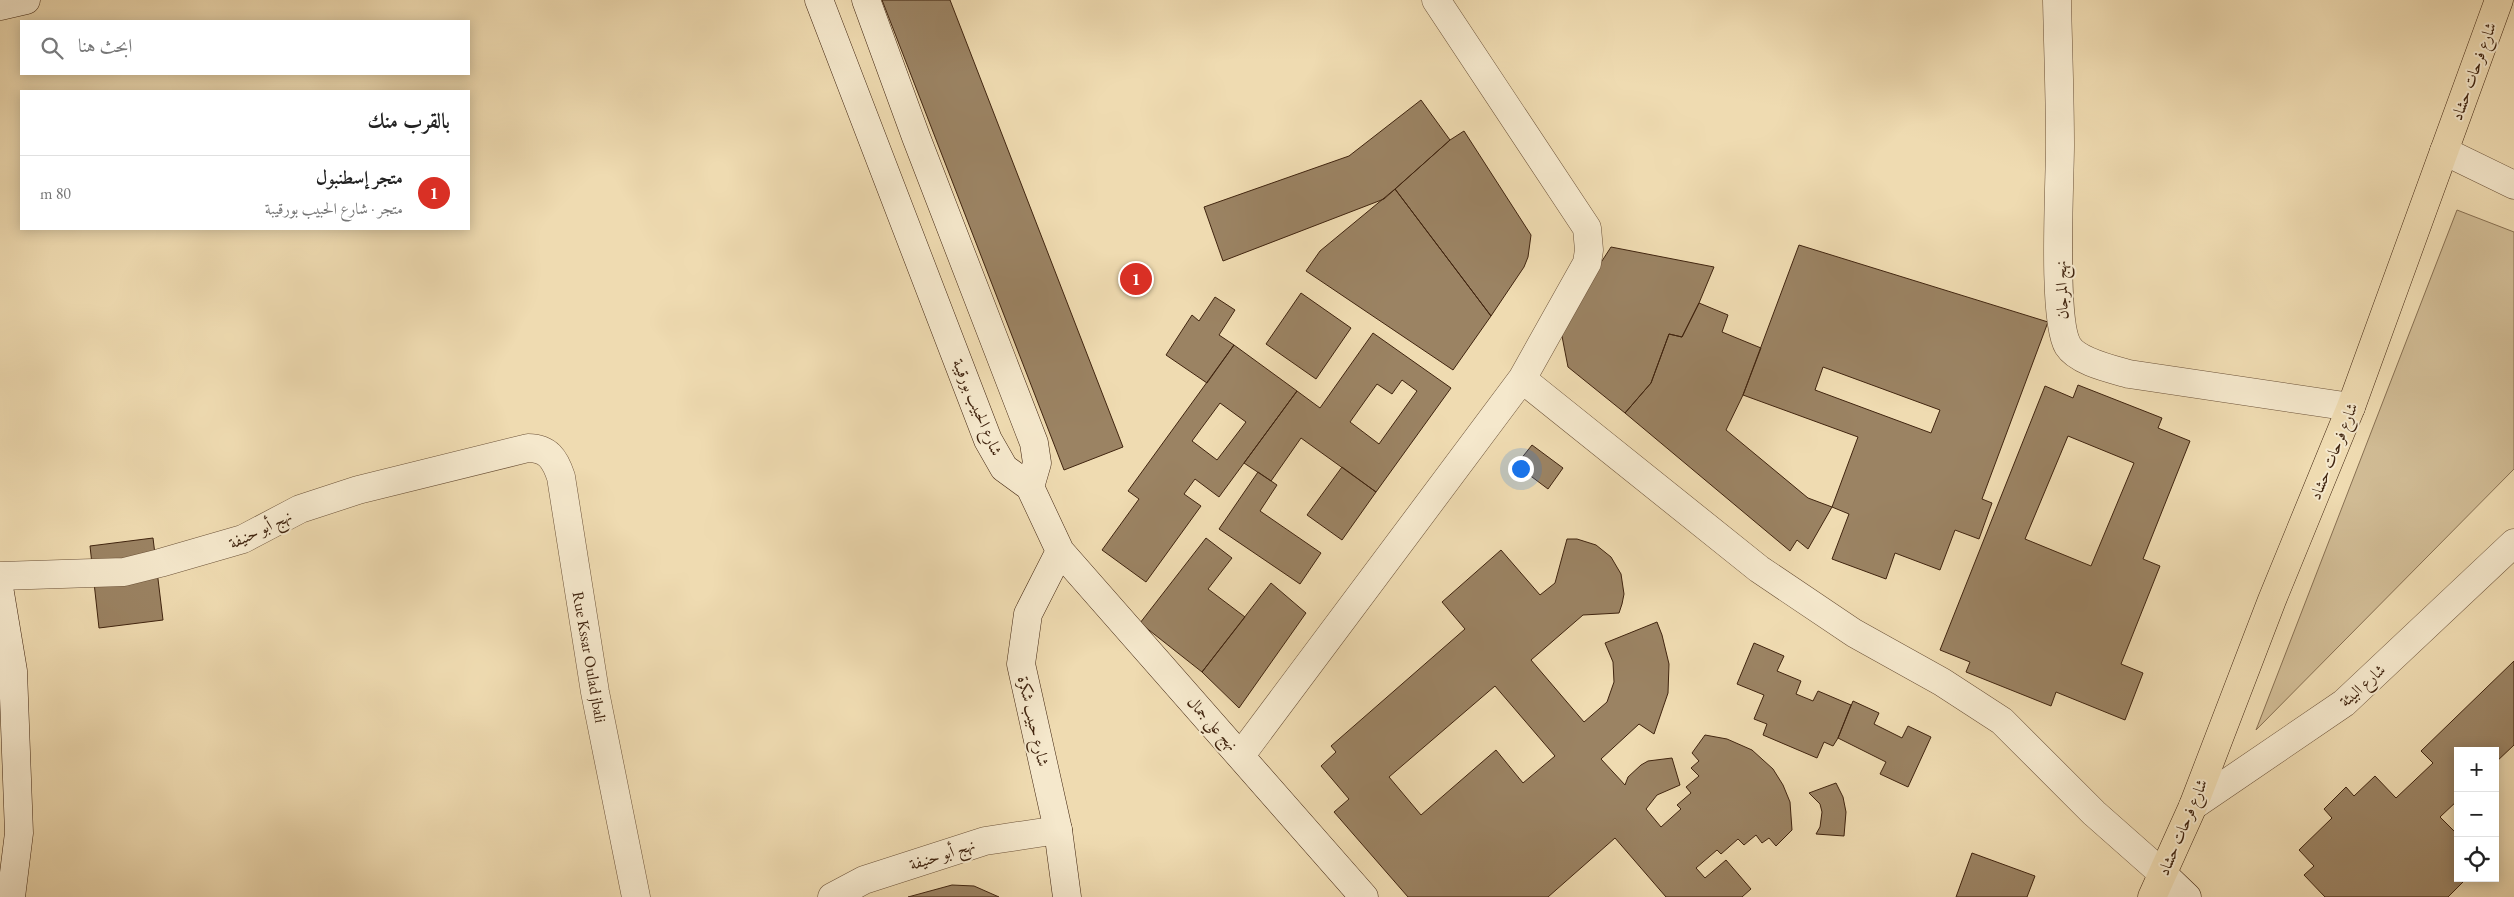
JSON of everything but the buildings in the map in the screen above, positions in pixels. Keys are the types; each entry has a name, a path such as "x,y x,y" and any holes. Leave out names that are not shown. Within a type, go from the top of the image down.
{"main road":[{"name":"شارع فرحات حشاد","path":"2157,886 2193,806 2272,600 2351,407 2499,0"}],"street":[{"path":"0,6 26,0"},
{"name":"شارع الحبيب بورقيبة","path":"819,0 988,440 1004,468 1030,487"},
{"path":"866,0 916,137 1034,443 1037,463 1030,487"},
{"path":"1241,755 1522,379 1547,331 1584,270 1589,250 1587,228 1436,0"},
{"name":"نهج المرجان","path":"2057,0 2060,144 2060,308 2064,337 2069,347 2098,365 2129,374 2351,407"},
{"path":"2444,151 2514,185"},
{"path":"1522,379 1759,569 1854,633 1942,682 2002,721 2094,814 2157,886 2187,897"},
{"name":"Rue Kssar Oulad jbali","path":"515,452 528,448 538,448 548,453 556,462 562,477 595,692 636,897"},
{"name":"نهج أبو حنيفة","path":"0,576 124,572 160,564 243,539 300,509 358,490 515,452"},
{"name":"نهج علي جمال","path":"1030,487 1060,551 1364,897"},
{"name":"شارع البيئة","path":"2193,806 2344,703 2514,543"},
{"name":"شارع حبيب شكرة","path":"1060,551 1028,614 1021,664 1058,830 1067,897"},
{"path":"0,593 13,671 19,833 11,897"},
{"name":"نهج أبو حنيفة","path":"832,897 864,880 985,841 1058,830"}],"shaded area":[{"path":"2457,210 2514,232 2514,469 2256,730"}],"place":[{"name":"متجر إسطنبول","path":"1136,279"}]}
